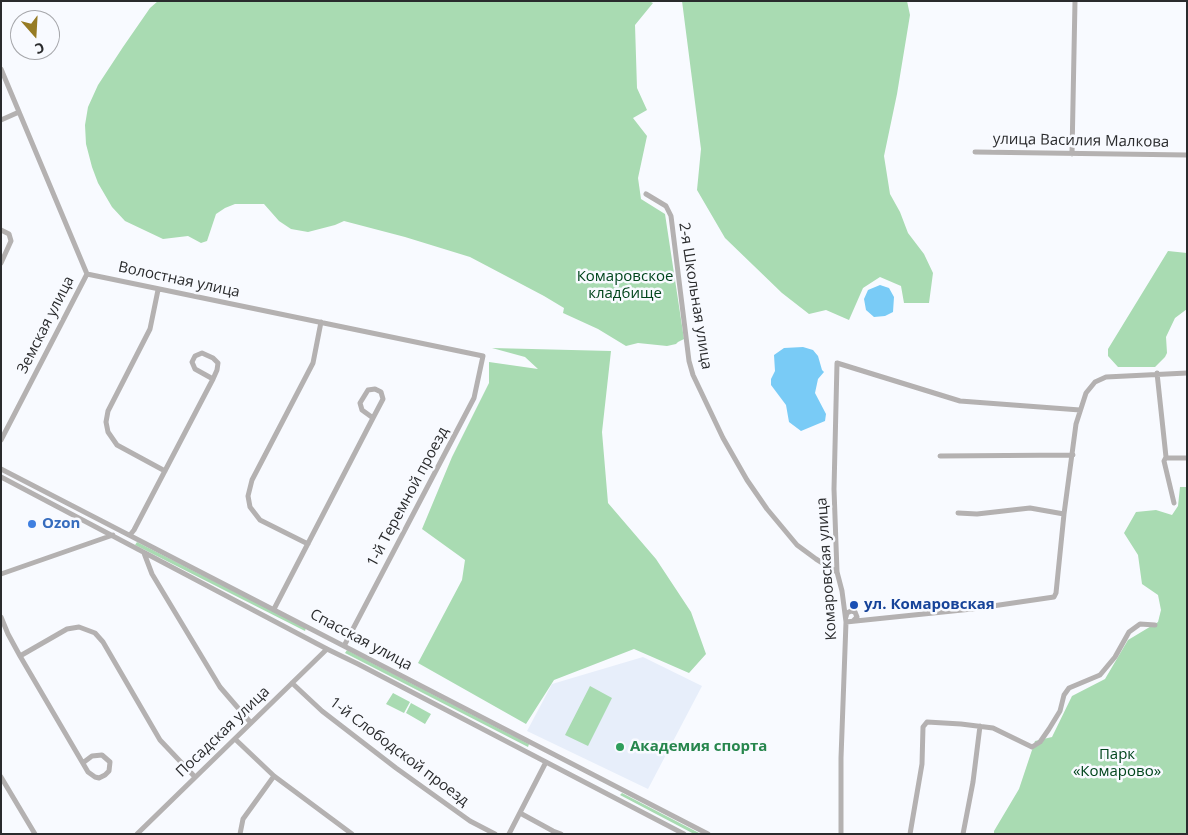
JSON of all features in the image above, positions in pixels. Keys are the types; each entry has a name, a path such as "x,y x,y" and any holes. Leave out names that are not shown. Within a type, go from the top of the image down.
{"street":[{"path":"1072,154 1076,1"},
{"path":"1,69 86,274"},
{"path":"1,120 19,112"},
{"name":"улица Василия Малкова","path":"975,152 1187,155"},
{"name":"2-я Школьная улица","path":"646,194 666,206 671,216 689,361 693,375 723,438 747,480 767,509 797,545 838,572"},
{"path":"1,230 11,237 11,244 4,251 1,263"},
{"name":"Волостная улица","path":"86,274 483,356"},
{"name":"Земская улица","path":"1,440 86,274"},
{"path":"158,290 150,329 108,412 106,422 108,432 117,445 165,472"},
{"path":"308,544 260,520 250,507 248,496 252,480 313,362 321,322"},
{"path":"130,535 165,472 213,379 218,366 216,360 202,353 195,356 192,362 194,369 213,379"},
{"name":"1-й Теремной проезд","path":"344,646 474,398 483,356"},
{"name":"Комаровская улица","path":"841,834 840,758 846,621 838,572 834,489 837,363 960,401 1080,410"},
{"path":"1157,373 1166,458 1164,461 1174,503"},
{"path":"853,621 857,617 855,612 850,611 847,613 846,621 853,621 962,610 1054,597 1064,514 1080,410 1086,393 1095,382 1106,377 1187,373"},
{"path":"274,609 383,399 381,392 375,388 368,390 360,403 362,410 373,418"},
{"path":"940,456 1073,455"},
{"path":"1166,458 1187,458"},
{"name":"Спасская улица","path":"1,469 708,834"},
{"name":"Спасская улица","path":"1,477 684,834"},
{"path":"958,513 977,514 1030,508 1064,514"},
{"path":"1,574 113,536 118,529"},
{"path":"144,553 152,574 220,688 251,723"},
{"path":"1,617 20,656 84,762 88,772 95,777 103,777 109,771 110,762 102,755 92,756 84,762"},
{"path":"910,834 922,764 922,727 927,722 993,728 1032,747 1040,742 1060,711 1068,688 1100,675 1115,656 1129,632 1140,624 1155,625"},
{"path":"20,656 67,629 85,628 95,633 103,642 160,740 195,778"},
{"name":"Посадская улица","path":"137,834 327,649"},
{"name":"1-й Слободской проезд","path":"292,683 322,711 396,768 470,821 495,834"},
{"path":"963,834 980,726"},
{"path":"235,739 274,776 352,834"},
{"path":"509,834 546,762"},
{"path":"240,834 243,819 274,776"},
{"path":"1,777 35,834"},
{"path":"609,794 614,785"},
{"path":"520,813 561,834"}],"shaded area":[{"path":"643,657 702,686 648,789 527,731 552,684"}],"green space":[{"name":"Комаровское кладбище","path":"158,1 649,1 653,3 635,25 637,88 647,110 633,118 647,136 638,178 641,199 665,214 684,339 676,344 667,346 638,343 626,346 598,329 563,313 564,308 544,296 470,257 344,221 308,232 291,229 279,221 264,204 235,204 225,208 216,214 207,241 201,243 188,236 163,239 125,221 112,207 98,183 86,144 85,125 88,107 98,85 150,8"},
{"path":"682,1 907,1 910,15 897,94 884,156 890,194 900,212 908,233 924,254 933,273 929,303 904,303 901,286 880,277 863,288 849,320 826,310 809,314 782,293 725,238 697,190 701,149"},
{"path":"1168,251 1187,253 1187,309 1175,318 1166,337 1167,353 1155,367 1118,367 1108,356 1108,349"},
{"path":"492,348 611,351 602,432 608,503 656,559 691,612 706,654 689,673 634,649 554,680 526,724 418,663 462,580 465,560 422,529 452,457 489,383 489,362 538,369 525,357"},
{"name":"Парк «Комарово»","path":"1180,487 1187,487 1187,834 994,834 1019,789 1035,741 1052,737 1072,696 1105,679 1128,640 1158,622 1161,610 1158,595 1142,584 1138,555 1124,533 1136,512 1156,510 1172,515 1178,506"},
{"path":"137,542 306,628 305,631 135,545"},
{"path":"347,650 529,744 528,747 345,653"},
{"path":"590,686 612,698 588,746 565,735"},
{"path":"393,693 410,702 404,713 386,704"},
{"path":"411,703 431,714 425,724 406,713"},
{"path":"622,793 701,834 694,834 620,795"}],"water":[{"path":"880,285 889,288 894,297 893,312 885,316 874,317 866,310 864,299 868,290"},
{"path":"803,347 813,350 818,356 824,372 818,379 815,393 826,414 825,421 801,431 789,422 786,405 771,385 771,379 775,371 774,355 784,348"}],"place":[{"name":"Ozon","path":"32,524"},
{"name":"ул. Комаровская","path":"854,605"},
{"name":"Академия спорта","path":"620,747"}]}
